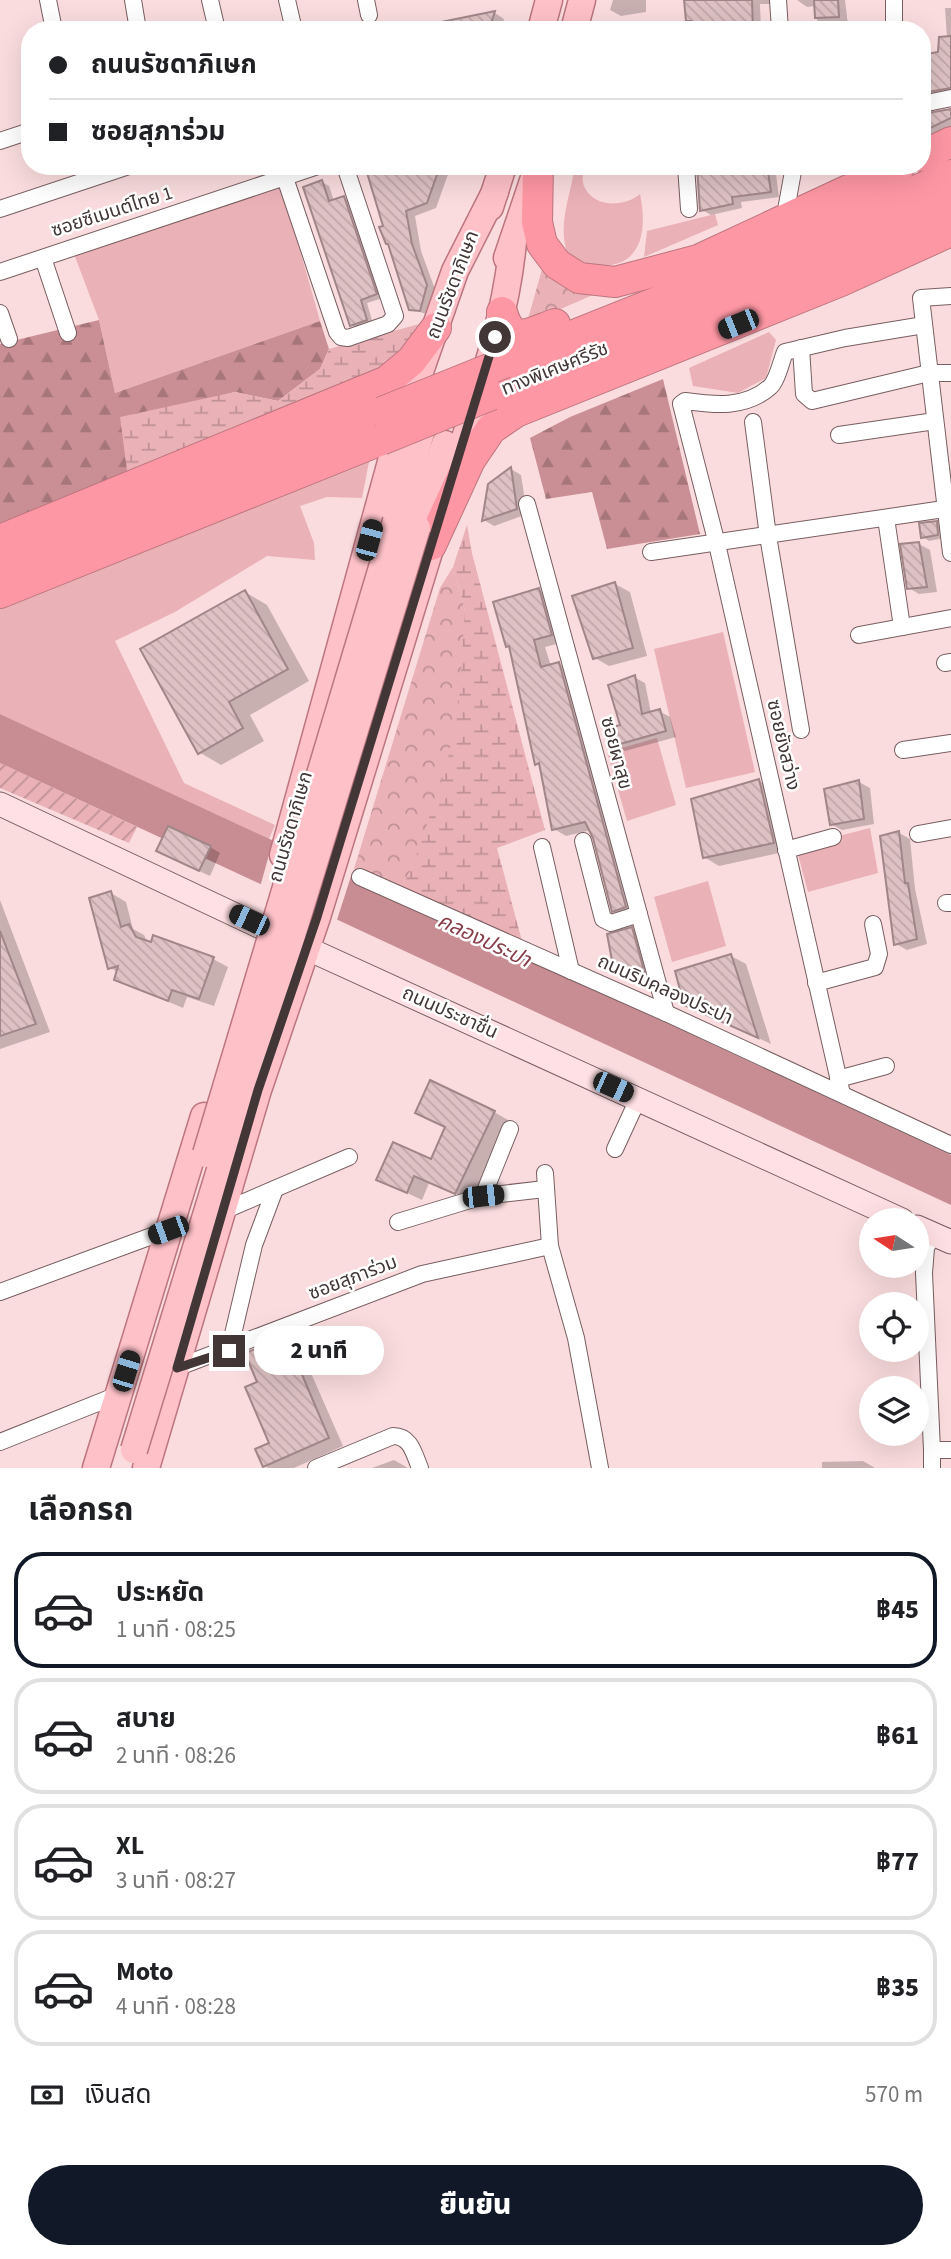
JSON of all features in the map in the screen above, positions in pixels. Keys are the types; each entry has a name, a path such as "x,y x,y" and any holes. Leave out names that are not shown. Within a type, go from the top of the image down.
{"highway":[{"path":"538,175 537,222 542,244 557,264 579,278 615,282 698,260"},
{"path":"502,312 510,333 524,335 624,299 698,260 881,175"},
{"name":"ทางพิเศษศรีรัช","path":"0,566 762,260 951,175"},
{"name":"ทางพิเศษศรีรัช","path":"0,593 798,271 951,201"},
{"path":"415,531 491,429 516,412 841,281 951,231"},
{"path":"0,540 387,381 411,361 436,328"}],"main road":[{"path":"543,21 549,0"},
{"path":"576,21 582,0"},
{"name":"ถนนรัชดาภิเษก","path":"128,1460 177,1368 240,1148 317,917 361,770 500,175"},
{"name":"ถนนรัชดาภิเษก","path":"128,1460 415,531 535,175"},
{"name":"ถนนรัชดาภิเษก","path":"96,1468 271,897 387,470 470,237 495,192"},
{"name":"ถนนรัชดาภิเษก","path":"415,531 502,312 513,241"},
{"path":"309,761 317,781 335,791 361,770"},
{"name":"ถนนประชาชื่น","path":"0,804 876,1208"},
{"path":"200,1132 212,1121 224,1119 234,1122 242,1129 240,1148"}],"street":[{"path":"48,0 52,21"},
{"path":"133,0 136,21"},
{"path":"210,0 215,21"},
{"path":"287,0 292,21"},
{"path":"778,0 779,21"},
{"path":"894,0 894,21"},
{"path":"931,102 951,98"},
{"path":"0,139 21,133"},
{"path":"0,209 102,175"},
{"name":"ซอยซีเมนต์ไทย 1","path":"0,272 293,175"},
{"path":"285,178 337,332 341,337 348,338 388,324 395,316 348,175"},
{"path":"687,175 689,209"},
{"path":"784,221 792,175"},
{"path":"43,258 68,333"},
{"path":"951,296 921,298 935,421 947,489 944,509 951,553"},
{"path":"0,313 9,339"},
{"path":"924,325 802,348 804,394 811,401 929,373 951,373"},
{"name":"ซอยยังสว่าง","path":"802,348 785,352 772,386 749,398 725,406 685,401 682,406 717,544 840,1087"},
{"path":"839,435 935,421"},
{"path":"753,422 768,537 801,730"},
{"name":"ซอยผาสุข","path":"527,504 666,1013"},
{"path":"651,552 768,537 944,509"},
{"path":"886,518 902,627"},
{"path":"859,635 951,618"},
{"path":"903,750 951,743"},
{"path":"918,834 951,828"},
{"path":"786,850 833,837"},
{"path":"583,841 603,919 611,923 639,914"},
{"path":"542,847 571,971"},
{"name":"ถนนริมคลองประปา","path":"360,877 840,1087 951,1145"},
{"path":"816,983 875,967 879,954 873,924"},
{"path":"840,1087 886,1066"},
{"path":"615,1149 638,1099"},
{"path":"483,1196 510,1129"},
{"path":"221,1212 349,1157"},
{"path":"398,1222 483,1196 545,1181 550,1246 576,1338 600,1468"},
{"path":"229,1351 254,1245 275,1189"},
{"path":"0,1292 168,1230"},
{"path":"932,1468 924,1273 926,1248 934,1234"},
{"name":"ซอยสุภาร่วม","path":"177,1368 229,1351 422,1273 550,1246"},
{"path":"0,1442 120,1394"},
{"path":"316,1468 393,1436 401,1436 408,1440 420,1468"},
{"path":"932,1450 951,1450"}],"green space":[{"path":"573,175 583,175 584,185 590,195 603,202 619,203 640,194 643,214 638,246 620,263 589,264 569,258 564,235 565,212"},
{"path":"282,187 320,321 115,393 99,320 74,254"},
{"path":"715,214 718,225 644,257 647,231"},
{"path":"544,262 595,294 533,321 528,319"},
{"path":"99,320 115,393 320,321 329,349 320,369 278,401 235,392 196,402 128,478 0,531 0,344"},
{"path":"419,324 397,353 374,374 128,478 120,417 235,392 278,401 320,369 329,349"},
{"path":"769,332 776,340 766,378 738,393 693,386 689,368"},
{"path":"663,379 700,534 607,549 592,492 546,499 530,438 570,417"},
{"path":"370,457 362,498 327,497 300,506 314,543 315,560 267,556 175,612 115,641 184,783 275,825 269,839 0,714 0,531"},
{"path":"467,525 545,830 497,848 522,941 401,887 412,868 465,610 453,567"},
{"path":"453,567 465,610 459,701 446,768 412,868 401,887 354,869 440,588"},
{"path":"723,632 755,772 686,788 654,649"},
{"path":"657,738 676,805 627,821 607,752"},
{"path":"0,763 137,827 129,843 0,788"},
{"path":"870,828 878,873 808,892 796,847"},
{"path":"708,881 726,946 672,962 654,897"}],"water":[{"name":"คลองประปา","path":"0,714 951,1155 951,1205 0,763"}],"pier":[{"path":"274,837 352,873 336,923 260,887"}],"building":[{"path":"684,0 752,0 753,21 686,21"},
{"path":"814,0 838,0 839,17 815,18"},
{"path":"495,11 492,21 446,21"},
{"path":"951,36 951,88 931,91 931,53 938,52 939,37"},
{"path":"951,109 951,118 931,128 931,112"},
{"path":"368,175 437,175 427,203 406,211 412,244 427,285 420,311 409,310 388,244 379,227 383,226"},
{"path":"698,175 768,175 771,192 732,197 733,204 700,211"},
{"path":"322,180 329,201 344,196 377,294 361,300 367,320 350,326 303,187"},
{"path":"511,467 517,509 482,521 488,484"},
{"path":"937,521 938,535 921,538 919,523"},
{"path":"919,542 927,587 907,589 900,544"},
{"path":"615,582 633,648 593,659 572,596"},
{"path":"539,588 552,635 534,640 541,667 559,662 626,907 612,912 593,838 585,822 552,830 539,763 535,765 509,646 506,647 493,602"},
{"path":"245,590 288,669 229,702 243,728 198,754 140,649"},
{"path":"635,675 642,714 660,709 666,731 613,746 606,729 620,725 608,685"},
{"path":"759,779 774,843 703,858 691,799"},
{"path":"859,780 864,819 830,825 824,789"},
{"path":"168,826 211,846 199,871 156,851"},
{"path":"899,831 905,883 908,883 917,939 894,945 880,836"},
{"path":"111,891 121,927 129,924 136,937 151,942 153,935 214,957 199,999 172,990 168,1001 114,980 118,966 108,969 89,898"},
{"path":"632,927 649,989 614,971 607,934"},
{"path":"0,931 36,1024 0,1036"},
{"path":"731,954 758,1038 684,1005 675,971"},
{"path":"430,1080 495,1111 455,1194 414,1176 407,1193 376,1180 393,1142 431,1159 445,1127 415,1113"},
{"path":"286,1337 329,1438 263,1467 255,1449 269,1443 245,1387 257,1382 245,1353"}],"route":[{"path":"229,1351 177,1368 258,1090 317,917 495,337"}]}
